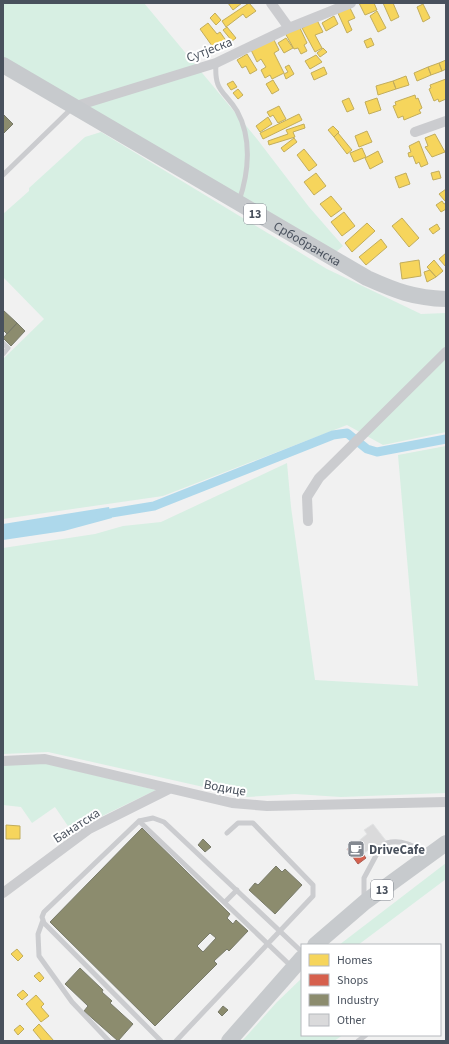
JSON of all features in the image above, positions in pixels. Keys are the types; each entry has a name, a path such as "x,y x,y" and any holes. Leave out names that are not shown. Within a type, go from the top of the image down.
{"main road":[{"name":"13","path":"3,65 73,107"},
{"name":"Србобранска","path":"73,107 367,278 403,293 424,298 446,299"},
{"name":"13","path":"316,944 365,902 446,843"},
{"path":"229,1041 297,962"}],"street":[{"path":"271,3 289,28"},
{"name":"Сутјеска","path":"73,107 216,63 289,28 351,3"},
{"path":"415,132 446,121"},
{"path":"308,521 307,496 319,478 446,352"},
{"name":"Водице","path":"3,761 46,759 232,803 267,806 446,802"},
{"name":"Банатска","path":"3,893 89,829 169,789"}],"lane":[{"path":"216,63 217,84 238,113 246,144 247,158 245,177 238,203"},
{"path":"3,175 73,107"},
{"path":"3,343 8,348 3,354"},
{"path":"109,1041 72,1002 39,956 38,934 44,912 139,821 153,818 161,820 301,951"},
{"path":"139,821 268,943 297,962"},
{"path":"176,1041 313,896 312,885 253,823 238,823 227,833"},
{"path":"387,843 395,841 403,842 430,854"},
{"path":"365,902 363,894 364,878 379,850"},
{"path":"225,902 237,890"},
{"path":"43,920 161,1041"}],"green space":[{"path":"3,3 144,3 257,139 309,207 343,246 336,252 3,59"},
{"path":"101,132 327,269 421,314 446,313 446,432 383,445 347,425 163,496 3,519 3,359 44,319 3,277 3,214 85,137"},
{"path":"446,446 446,793 341,797 295,794 248,797 48,752 3,754 3,548 95,534 123,526 161,522 287,463 291,507 315,680 418,686 398,455"},
{"path":"44,763 156,790 72,832 55,807 32,823 21,807 3,805 3,764"},
{"path":"446,863 446,879 359,944 340,944"},
{"path":"301,979 301,1036 342,1036 334,1041 242,1041 277,1002"}],"water":[{"path":"109,507 112,518 64,531 3,540 3,524"}],"building: Homes":[{"path":"228,3 242,3 233,10"},
{"path":"249,3 256,11 246,18 243,14 226,27 222,21"},
{"path":"359,3 374,3 377,10 365,15"},
{"path":"383,3 393,3 399,17 391,21"},
{"path":"423,4 430,18 423,22 417,7"},
{"path":"349,6 355,18 348,21 352,30 347,33 337,11"},
{"path":"377,11 386,28 378,32 370,16"},
{"path":"215,13 221,20 216,25 210,18"},
{"path":"334,16 338,24 326,31 322,23"},
{"path":"317,20 323,32 315,35 322,48 315,52 302,28"},
{"path":"208,23 217,34 220,32 227,42 215,50 200,29"},
{"path":"299,26 307,43 304,45 307,51 301,54 298,48 294,49 285,33"},
{"path":"227,27 236,38 232,41 223,30"},
{"path":"273,38 279,50 274,53 284,73 272,79 270,75 265,78 261,70 266,67 261,59 257,62 251,50"},
{"path":"286,38 293,48 284,53 278,43"},
{"path":"371,38 374,45 367,48 364,41"},
{"path":"323,48 327,52 320,57 317,53"},
{"path":"247,54 257,70 250,74 246,66 242,68 237,60"},
{"path":"316,55 322,62 310,69 305,61"},
{"path":"446,60 446,69 442,71 439,63"},
{"path":"439,63 442,71 431,75 428,67"},
{"path":"289,65 294,74 286,79 284,74 288,72 285,67"},
{"path":"324,67 327,74 314,80 311,73"},
{"path":"428,67 431,75 417,81 414,73"},
{"path":"406,76 409,85 396,89 393,81"},
{"path":"446,79 446,99 439,102 438,99 434,101 429,89 431,88 430,85"},
{"path":"273,80 279,90 272,94 266,84"},
{"path":"233,81 237,87 231,90 227,84"},
{"path":"393,81 396,89 378,95 376,86"},
{"path":"238,89 243,95 238,99 233,93"},
{"path":"415,95 416,99 418,98 422,108 419,110 421,113 404,120 403,116 398,118 393,106 396,105 395,102"},
{"path":"349,98 354,109 347,112 342,101"},
{"path":"377,98 381,110 369,114 365,102"},
{"path":"279,106 286,119 278,123 273,115 270,117 267,112"},
{"path":"299,114 302,120 263,139 260,133"},
{"path":"268,117 272,124 260,132 256,126"},
{"path":"304,124 305,128 293,132 295,137 269,145 268,141 288,134 286,130"},
{"path":"333,126 339,132 334,137 328,130"},
{"path":"367,131 372,142 359,147 355,136"},
{"path":"338,133 352,150 347,154 334,137"},
{"path":"435,134 445,152 432,157 425,147 428,146 425,138"},
{"path":"294,138 297,142 284,152 281,148"},
{"path":"419,141 428,164 421,167 419,162 416,164 413,156 409,157 408,153 411,152 409,146"},
{"path":"362,148 366,157 354,162 350,153"},
{"path":"304,149 317,165 309,171 297,155"},
{"path":"378,151 383,162 370,169 365,158"},
{"path":"439,171 441,178 433,180 431,173"},
{"path":"316,173 326,186 314,195 304,182"},
{"path":"406,173 410,184 399,188 395,177"},
{"path":"446,189 446,200 445,201 439,194"},
{"path":"331,196 342,209 331,217 320,204"},
{"path":"442,201 444,204 446,203 446,209 441,212 436,205"},
{"path":"344,212 355,226 342,236 331,222"},
{"path":"402,218 419,238 409,247 392,226"},
{"path":"367,223 375,231 352,252 345,243"},
{"path":"437,224 440,229 433,234 429,229"},
{"path":"381,239 387,247 366,265 359,257"},
{"path":"446,253 446,267 439,259"},
{"path":"419,260 421,276 402,279 400,263"},
{"path":"434,260 443,271 436,277 427,267"},
{"path":"430,270 436,277 427,282 424,272"},
{"path":"6,825 20,826 20,839 6,839"},
{"path":"17,949 23,956 18,961 11,954"},
{"path":"39,972 44,978 40,982 34,976"},
{"path":"23,990 28,995 22,1000 17,995"},
{"path":"36,995 44,1004 41,1007 49,1016 41,1022 26,1004"},
{"path":"39,1024 54,1041 42,1041 33,1030"},
{"path":"20,1025 24,1029 18,1035 14,1030"}],"building: Shops":[{"path":"355,844 366,858 358,864 347,849"}],"building: Industry":[{"path":"3,114 13,124 3,134"},
{"path":"3,310 17,323 7,334 3,330"},
{"path":"17,323 25,331 11,346 3,338"},
{"path":"142,828 230,914 227,918 233,924 236,920 248,931 229,951 227,949 214,961 217,964 155,1026 50,922","holes":["210,933 216,938 203,952 197,946"]},
{"path":"203,839 211,847 205,852 198,845"},
{"path":"276,866 282,872 285,869 302,885 275,914 249,890 255,883 258,885"},
{"path":"80,968 103,990 102,992 112,1001 110,1003 133,1024 118,1041 84,1011 88,1006 65,984"},
{"path":"223,1006 228,1010 222,1016 218,1012"}],"building: Other":[{"path":"373,824 390,846 381,853 375,845 363,854 355,844 367,834 364,830"}],"waterway":[{"path":"99,515 154,506 333,435 347,433 367,449 377,452 446,439"}],"place":[{"name":"DriveCafe","path":"356,849"}]}
